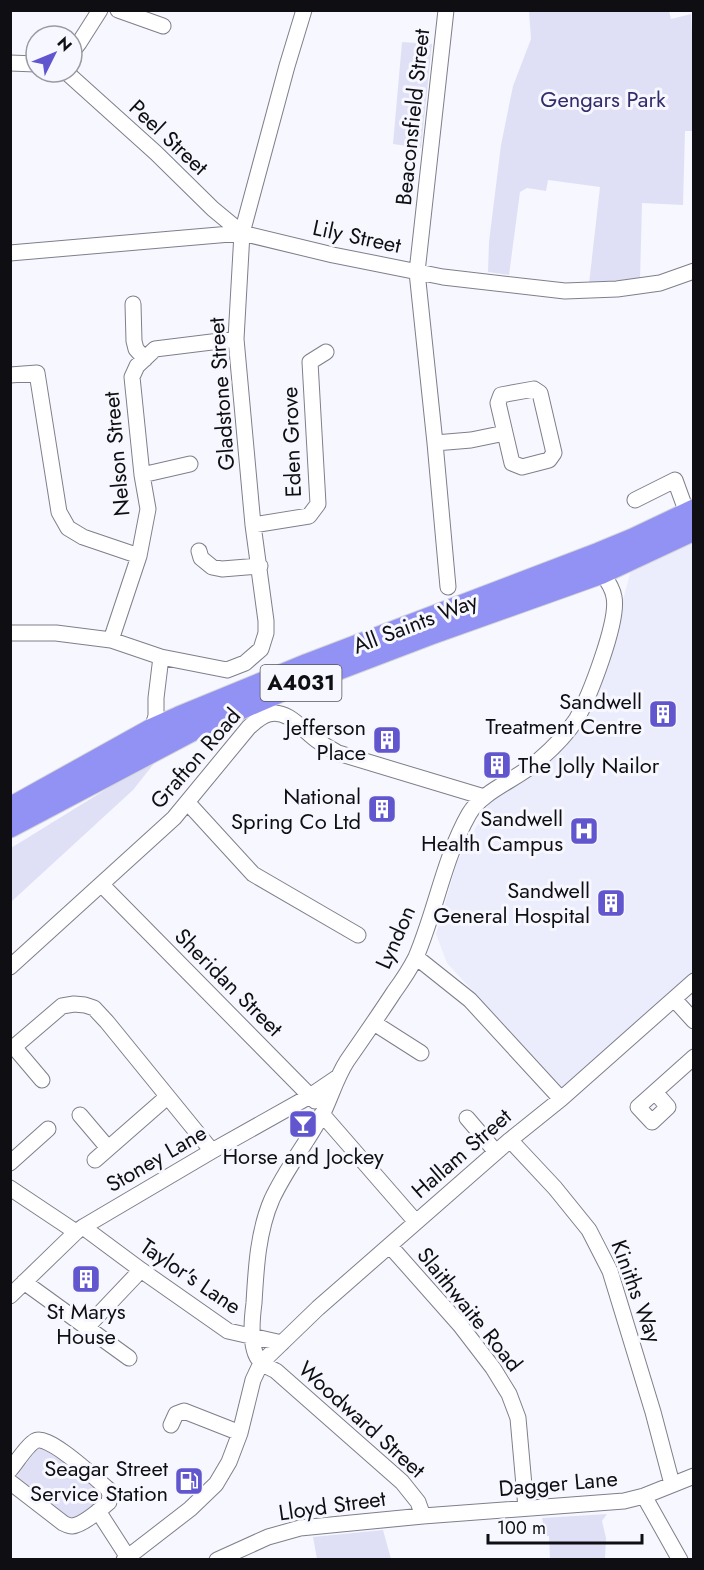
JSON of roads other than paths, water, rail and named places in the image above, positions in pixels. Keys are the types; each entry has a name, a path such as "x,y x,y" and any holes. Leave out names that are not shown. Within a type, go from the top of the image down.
{"highway":[{"name":"All Saints Way","path":"10,827 201,726 273,694 431,634 598,564 691,517"},
{"name":"All Saints Way","path":"10,808 152,729 179,717 308,664 598,564"}],"street":[{"path":"84,35 99,10"},
{"path":"118,10 163,26"},
{"name":"Gladstone Street","path":"10,633 56,633 111,640 161,657 227,670 245,663 261,649 266,633 266,621 236,339 242,233 304,10"},
{"name":"Beaconsfield Street","path":"446,10 417,272 448,587"},
{"name":"Peel Street","path":"79,84 156,153 213,209 242,233"},
{"name":"Lily Street","path":"10,253 242,233 333,255 443,277 565,291 617,289 660,283 693,271"},
{"path":"133,304 134,341 136,349 145,358 155,349 236,339"},
{"name":"Eden Grove","path":"254,525 309,516 318,504 310,362 326,352"},
{"name":"Nelson Street","path":"111,640 139,556 148,509 142,475 132,376 137,366 145,358"},
{"path":"10,375 37,373 59,512 68,528 83,537 139,556"},
{"path":"534,389 540,393 554,453 549,460 522,467 512,463 505,433 498,403 501,396 534,389"},
{"path":"435,443 471,440 505,433"},
{"path":"142,475 190,464"},
{"path":"635,500 675,480 691,517"},
{"path":"199,551 201,558 212,567 222,569 260,566"},
{"name":"Lyndon","path":"252,1337 257,1255 264,1222 272,1201 283,1177 324,1111 338,1077 416,957 446,868 469,814 484,797 536,763 561,738 575,720 597,673 614,613 615,598 598,564"},
{"path":"152,729 156,716 161,657"},
{"path":"156,698 164,710 179,717"},
{"name":"Grafton Road","path":"10,967 174,818 249,727 261,717 269,714 276,713 288,717 324,746 338,753 484,797"},
{"path":"188,803 253,874 358,935"},
{"name":"Sheridan Street","path":"102,885 317,1103 416,1222"},
{"path":"416,957 470,1000 561,1099"},
{"name":"Hallam Street","path":"261,1363 318,1308 496,1152 561,1099 693,981"},
{"path":"674,999 693,1022"},
{"path":"42,1080 14,1047 62,1006 74,1004 94,1008 212,1151"},
{"path":"374,1023 421,1053"},
{"path":"655,1092 693,1057"},
{"name":"Stoney Lane","path":"10,1296 79,1230 310,1096 338,1077"},
{"path":"95,1160 167,1097"},
{"path":"80,1115 108,1148"},
{"path":"466,1118 496,1152"},
{"path":"10,1162 48,1134"},
{"name":"Kiniths Way","path":"510,1140 555,1188 589,1230 610,1271 653,1412 672,1484"},
{"name":"Taylor's Lane","path":"10,1188 141,1270 228,1331 282,1343"},
{"name":"Slaithwaite Road","path":"390,1246 460,1325 493,1368 509,1394 518,1418 526,1508"},
{"path":"86,1328 141,1270"},
{"path":"24,1282 129,1358"},
{"path":"99,1511 125,1558 209,1492 222,1474 240,1433 253,1380 261,1363 256,1355 252,1337"},
{"name":"Woodward Street","path":"261,1363 276,1371 402,1482 418,1502 423,1516"},
{"path":"171,1425 176,1414 184,1411 240,1433"},
{"path":"10,1470 33,1442 39,1439 61,1450 108,1489 109,1502 75,1526 70,1526 10,1482"},
{"name":"Dagger Lane","path":"423,1516 624,1501 644,1496 693,1476"},
{"path":"644,1496 680,1560"},
{"name":"Lloyd Street","path":"217,1560 268,1537 300,1528 423,1516"}],"place":[{"name":"Sandwell Treatment Centre","path":"663,714"},
{"name":"Jefferson Place","path":"387,740"},
{"name":"The Jolly Nailor","path":"497,765"},
{"name":"National Spring Co Ltd","path":"382,809"},
{"name":"Sandwell Health Campus","path":"584,831"},
{"name":"Sandwell General Hospital","path":"611,903"},
{"name":"Horse and Jockey","path":"303,1124"},
{"name":"St Marys House","path":"86,1279"},
{"name":"Seagar Street Service Station","path":"189,1481"}],"park label":[{"name":"Gengars Park","path":"603,99"}]}
